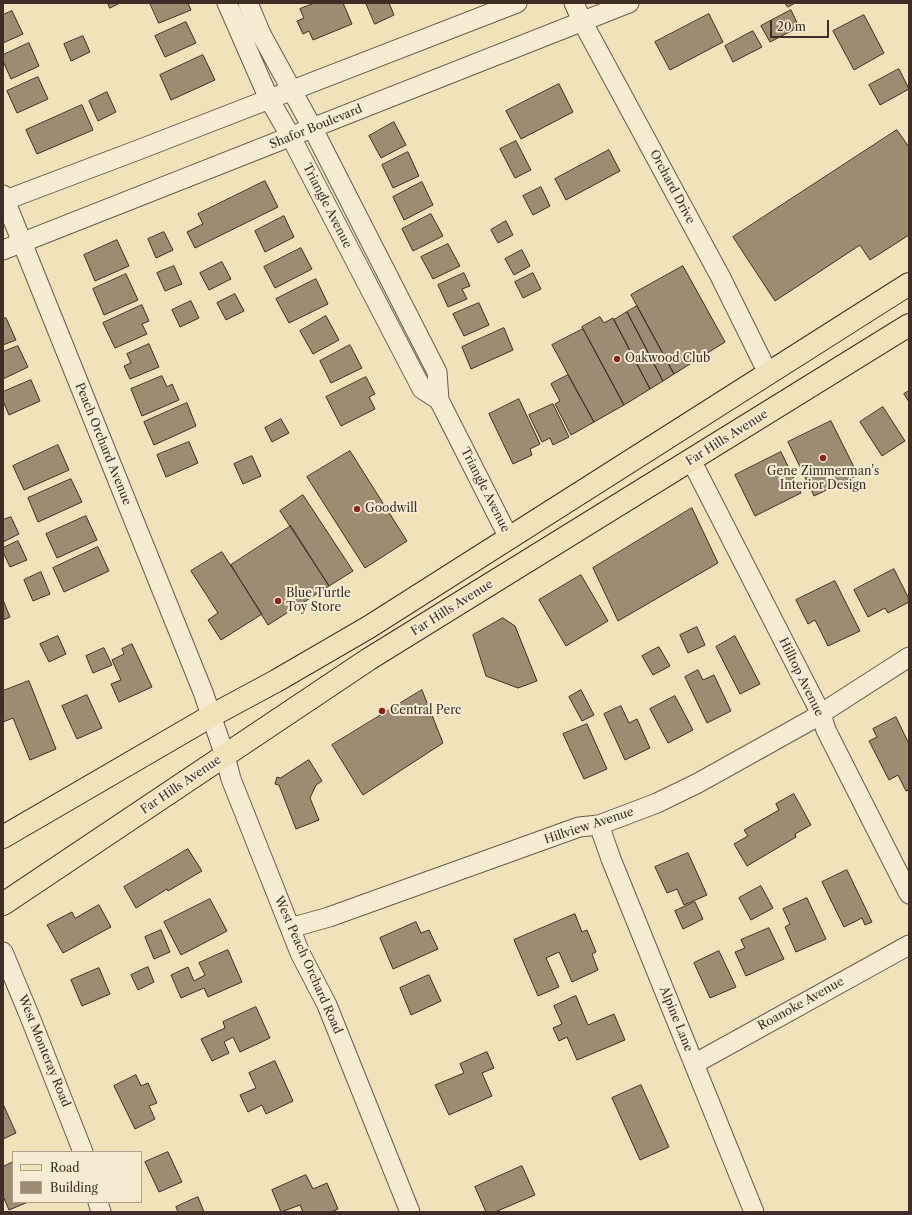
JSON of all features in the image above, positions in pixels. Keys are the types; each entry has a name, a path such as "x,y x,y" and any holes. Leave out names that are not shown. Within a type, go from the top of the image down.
{"main road":[{"path":"3,837 211,716 276,681 369,627 909,284"},
{"name":"Far Hills Avenue","path":"3,904 369,660 909,325"}],"street":[{"name":"Triangle Avenue","path":"227,3 269,99 291,137 422,389 439,400"},
{"name":"Triangle Avenue","path":"248,3 260,34 313,129 437,372 439,400 509,538"},
{"path":"4,199 269,99 516,3"},
{"name":"Orchard Drive","path":"574,3 582,21 720,276 768,373"},
{"name":"Shafor Boulevard","path":"3,250 313,129 629,3"},
{"name":"Peach Orchard Avenue","path":"4,199 203,692 211,716"},
{"name":"Hilltop Avenue","path":"691,460 821,714 826,730 909,894"},
{"name":"Hillview Avenue","path":"290,928 329,916 579,827 599,825 657,803 698,783 821,714 909,657"},
{"name":"West Peach Orchard Road","path":"211,716 225,756 231,779 300,953 327,1005 410,1212"},
{"name":"Alpine Lane","path":"599,825 611,859 754,1212"},
{"name":"Roanoke Avenue","path":"694,1064 909,945"},
{"name":"West Monteray Road","path":"3,952 83,1151"}],"building":[{"path":"108,3 120,3 110,8"},
{"path":"150,3 188,3 191,10 159,23"},
{"path":"315,3 343,3 352,24 313,40 309,31 303,34 297,21 304,18 300,9"},
{"path":"366,3 389,3 394,15 375,24"},
{"path":"785,3 795,3 788,7"},
{"path":"791,10 799,27 770,42 761,26"},
{"path":"12,11 23,34 3,43 3,15"},
{"path":"709,14 723,42 670,70 655,42"},
{"path":"864,15 884,53 854,70 833,31"},
{"path":"186,22 196,43 165,57 155,36"},
{"path":"753,31 762,47 733,62 725,46"},
{"path":"83,36 90,52 71,61 64,44"},
{"path":"29,43 39,66 11,79 3,61 3,55"},
{"path":"203,55 215,80 171,100 160,75"},
{"path":"899,69 909,89 880,105 869,85"},
{"path":"38,77 48,99 17,113 7,91"},
{"path":"559,84 573,112 521,139 506,111"},
{"path":"107,92 116,112 98,121 89,101"},
{"path":"82,105 93,130 37,154 26,130"},
{"path":"394,122 406,145 381,158 369,136"},
{"path":"897,130 909,147 909,235 870,260 860,245 775,301 733,237"},
{"path":"516,141 531,170 515,178 500,149"},
{"path":"609,150 620,171 566,200 555,179"},
{"path":"408,152 419,176 393,188 382,165"},
{"path":"265,181 278,207 195,248 187,232 203,224 198,214"},
{"path":"422,182 433,205 404,220 393,197"},
{"path":"541,187 550,206 533,215 523,196"},
{"path":"431,214 443,236 413,251 402,229"},
{"path":"284,216 294,237 265,252 255,231"},
{"path":"506,221 513,235 498,243 491,230"},
{"path":"164,232 173,250 156,258 148,239"},
{"path":"117,240 129,266 95,281 84,255"},
{"path":"448,244 460,266 433,279 421,257"},
{"path":"301,248 312,269 275,288 264,267"},
{"path":"522,250 530,266 514,275 505,259"},
{"path":"222,262 231,279 209,290 200,273"},
{"path":"174,266 182,284 165,291 157,273"},
{"path":"683,266 725,342 674,374 631,295"},
{"path":"464,273 470,286 462,289 467,299 448,307 438,285"},
{"path":"533,273 541,289 523,298 515,282"},
{"path":"126,274 138,300 104,315 93,289"},
{"path":"316,279 328,304 289,323 276,299"},
{"path":"235,294 244,311 226,320 217,303"},
{"path":"191,301 199,318 180,327 172,310"},
{"path":"479,303 489,325 464,336 453,314"},
{"path":"142,305 149,321 142,324 147,334 115,348 103,323"},
{"path":"637,306 674,374 663,381 627,312"},
{"path":"627,312 663,381 650,389 614,320"},
{"path":"326,316 339,340 313,354 300,331"},
{"name":"Oakwood Club","path":"600,317 604,323 613,318 650,389 624,405 582,327"},
{"path":"6,318 16,340 3,345 3,319"},
{"path":"504,328 513,350 471,369 462,347"},
{"path":"583,329 624,405 594,422 552,345"},
{"path":"149,344 159,367 130,379 124,366 131,363 127,354"},
{"path":"350,345 362,368 331,383 320,361"},
{"path":"18,346 28,367 3,379 3,352"},
{"path":"568,375 594,422 571,435 555,404 560,401 551,384"},
{"path":"162,376 167,387 172,384 179,400 142,416 131,389"},
{"path":"366,377 375,394 369,397 375,409 341,426 326,397"},
{"path":"31,380 40,401 9,415 3,401 3,392"},
{"path":"909,391 909,402 904,394"},
{"path":"519,399 540,444 530,449 532,455 513,464 489,414"},
{"path":"187,403 196,426 154,445 144,422"},
{"path":"553,404 569,437 553,445 550,438 542,442 529,415"},
{"path":"883,407 905,441 882,456 860,422"},
{"path":"281,419 289,433 272,442 265,428"},
{"name":"Gene Zimmerman's Interior Design","path":"831,421 858,475 814,496 788,442"},
{"path":"189,442 198,463 166,477 157,455"},
{"path":"58,445 69,470 24,490 13,466"},
{"name":"Goodwill","path":"350,451 407,541 365,568 307,477"},
{"path":"781,452 801,493 755,516 735,475"},
{"path":"252,456 261,476 243,484 234,464"},
{"path":"71,479 82,502 38,522 28,498"},
{"path":"303,495 353,571 329,586 280,511"},
{"path":"692,508 718,563 618,621 593,568"},
{"path":"86,516 97,540 57,558 46,534"},
{"path":"11,517 19,534 3,542 3,520"},
{"path":"291,526 329,586 268,625 231,565"},
{"path":"18,541 27,560 10,567 3,552 3,548"},
{"path":"98,547 109,571 64,592 53,568"},
{"path":"222,552 262,614 221,640 208,620 218,613 191,571"},
{"path":"894,569 909,599 909,602 888,613 885,608 868,617 854,590"},
{"path":"41,572 50,594 33,601 24,580"},
{"path":"581,575 608,621 566,646 539,600"},
{"path":"835,581 860,631 828,646 815,620 808,624 796,600"},
{"path":"3,600 10,617 3,620"},
{"path":"503,618 515,626 537,681 518,688 486,676 473,635"},
{"path":"697,627 705,645 688,653 680,635"},
{"path":"58,636 66,654 49,662 40,644"},
{"path":"735,636 760,684 740,694 716,647"},
{"path":"132,644 152,687 119,702 111,684 121,680 112,660 124,654 122,649"},
{"path":"659,647 670,666 653,675 642,656"},
{"path":"104,648 112,665 93,673 86,656"},
{"path":"698,670 703,680 714,675 731,711 707,723 685,677"},
{"path":"29,681 56,749 30,760 13,718 3,722 3,691"},
{"path":"422,690 443,743 363,795 332,745"},
{"path":"581,690 594,715 582,721 569,697"},
{"path":"87,695 102,728 77,739 62,706"},
{"path":"675,696 693,730 668,743 650,709"},
{"path":"621,706 629,723 637,719 650,748 625,760 604,714"},
{"path":"896,717 909,744 909,790 906,791 898,775 889,780 869,741 877,737 873,729"},
{"path":"587,724 607,769 584,779 563,734"},
{"path":"309,760 322,781 316,785 310,798 319,820 296,829 279,785 275,784 277,777 280,778"},
{"path":"794,794 811,825 795,834 796,837 747,866 734,844 748,836 744,830 779,810 776,804"},
{"path":"188,849 202,871 168,891 167,889 136,908 124,887"},
{"path":"688,853 707,895 684,905 677,889 667,893 655,867"},
{"path":"847,870 872,922 865,925 862,918 844,927 822,882"},
{"path":"761,886 773,908 751,920 739,898"},
{"path":"807,898 826,939 796,952 785,927 790,924 783,909"},
{"path":"210,899 227,931 181,955 164,922"},
{"path":"695,902 703,919 683,929 675,911"},
{"path":"99,905 111,927 63,953 47,925 72,912 75,918"},
{"path":"575,914 582,932 587,930 596,952 592,954 598,970 572,982 559,952 546,958 559,987 538,996 514,940"},
{"path":"416,922 421,933 429,930 438,949 393,969 380,938"},
{"path":"769,928 784,959 746,976 735,952 745,948 741,940"},
{"path":"161,930 170,952 154,959 145,937"},
{"path":"228,950 242,982 208,997 204,988 181,998 171,975 188,967 194,981 205,975 199,963"},
{"path":"719,951 736,987 710,998 694,963"},
{"path":"148,967 154,982 138,990 131,975"},
{"path":"99,968 110,994 82,1006 71,980"},
{"path":"429,975 441,1001 411,1015 400,988"},
{"path":"576,996 588,1025 614,1014 625,1040 577,1060 567,1037 559,1041 553,1028 562,1024 554,1006"},
{"path":"256,1007 270,1038 240,1052 233,1037 224,1042 229,1053 212,1061 201,1039 225,1028 223,1022"},
{"path":"487,1052 494,1068 482,1073 492,1096 449,1115 435,1085 464,1073 460,1064"},
{"path":"275,1061 293,1101 266,1114 262,1105 248,1112 240,1095 256,1088 249,1073"},
{"path":"136,1075 141,1086 148,1083 157,1103 149,1106 155,1119 135,1129 114,1086"},
{"path":"641,1085 669,1147 640,1160 612,1098"},
{"path":"3,1104 16,1133 3,1139"},
{"path":"168,1152 182,1182 159,1192 145,1162"},
{"path":"12,1162 12,1203 26,1203 9,1210 3,1196 3,1167"},
{"path":"522,1166 535,1195 495,1212 486,1212 475,1187"},
{"path":"306,1175 313,1189 327,1183 338,1209 331,1212 303,1212 300,1205 281,1212 272,1190"},
{"path":"198,1197 204,1212 178,1212 176,1207"}],"place":[{"name":"Oakwood Club","path":"617,359"},
{"name":"Gene Zimmerman's Interior Design","path":"823,458"},
{"name":"Goodwill","path":"357,509"},
{"name":"Blue Turtle Toy Store","path":"278,601"},
{"name":"Central Perc","path":"382,711"}]}
